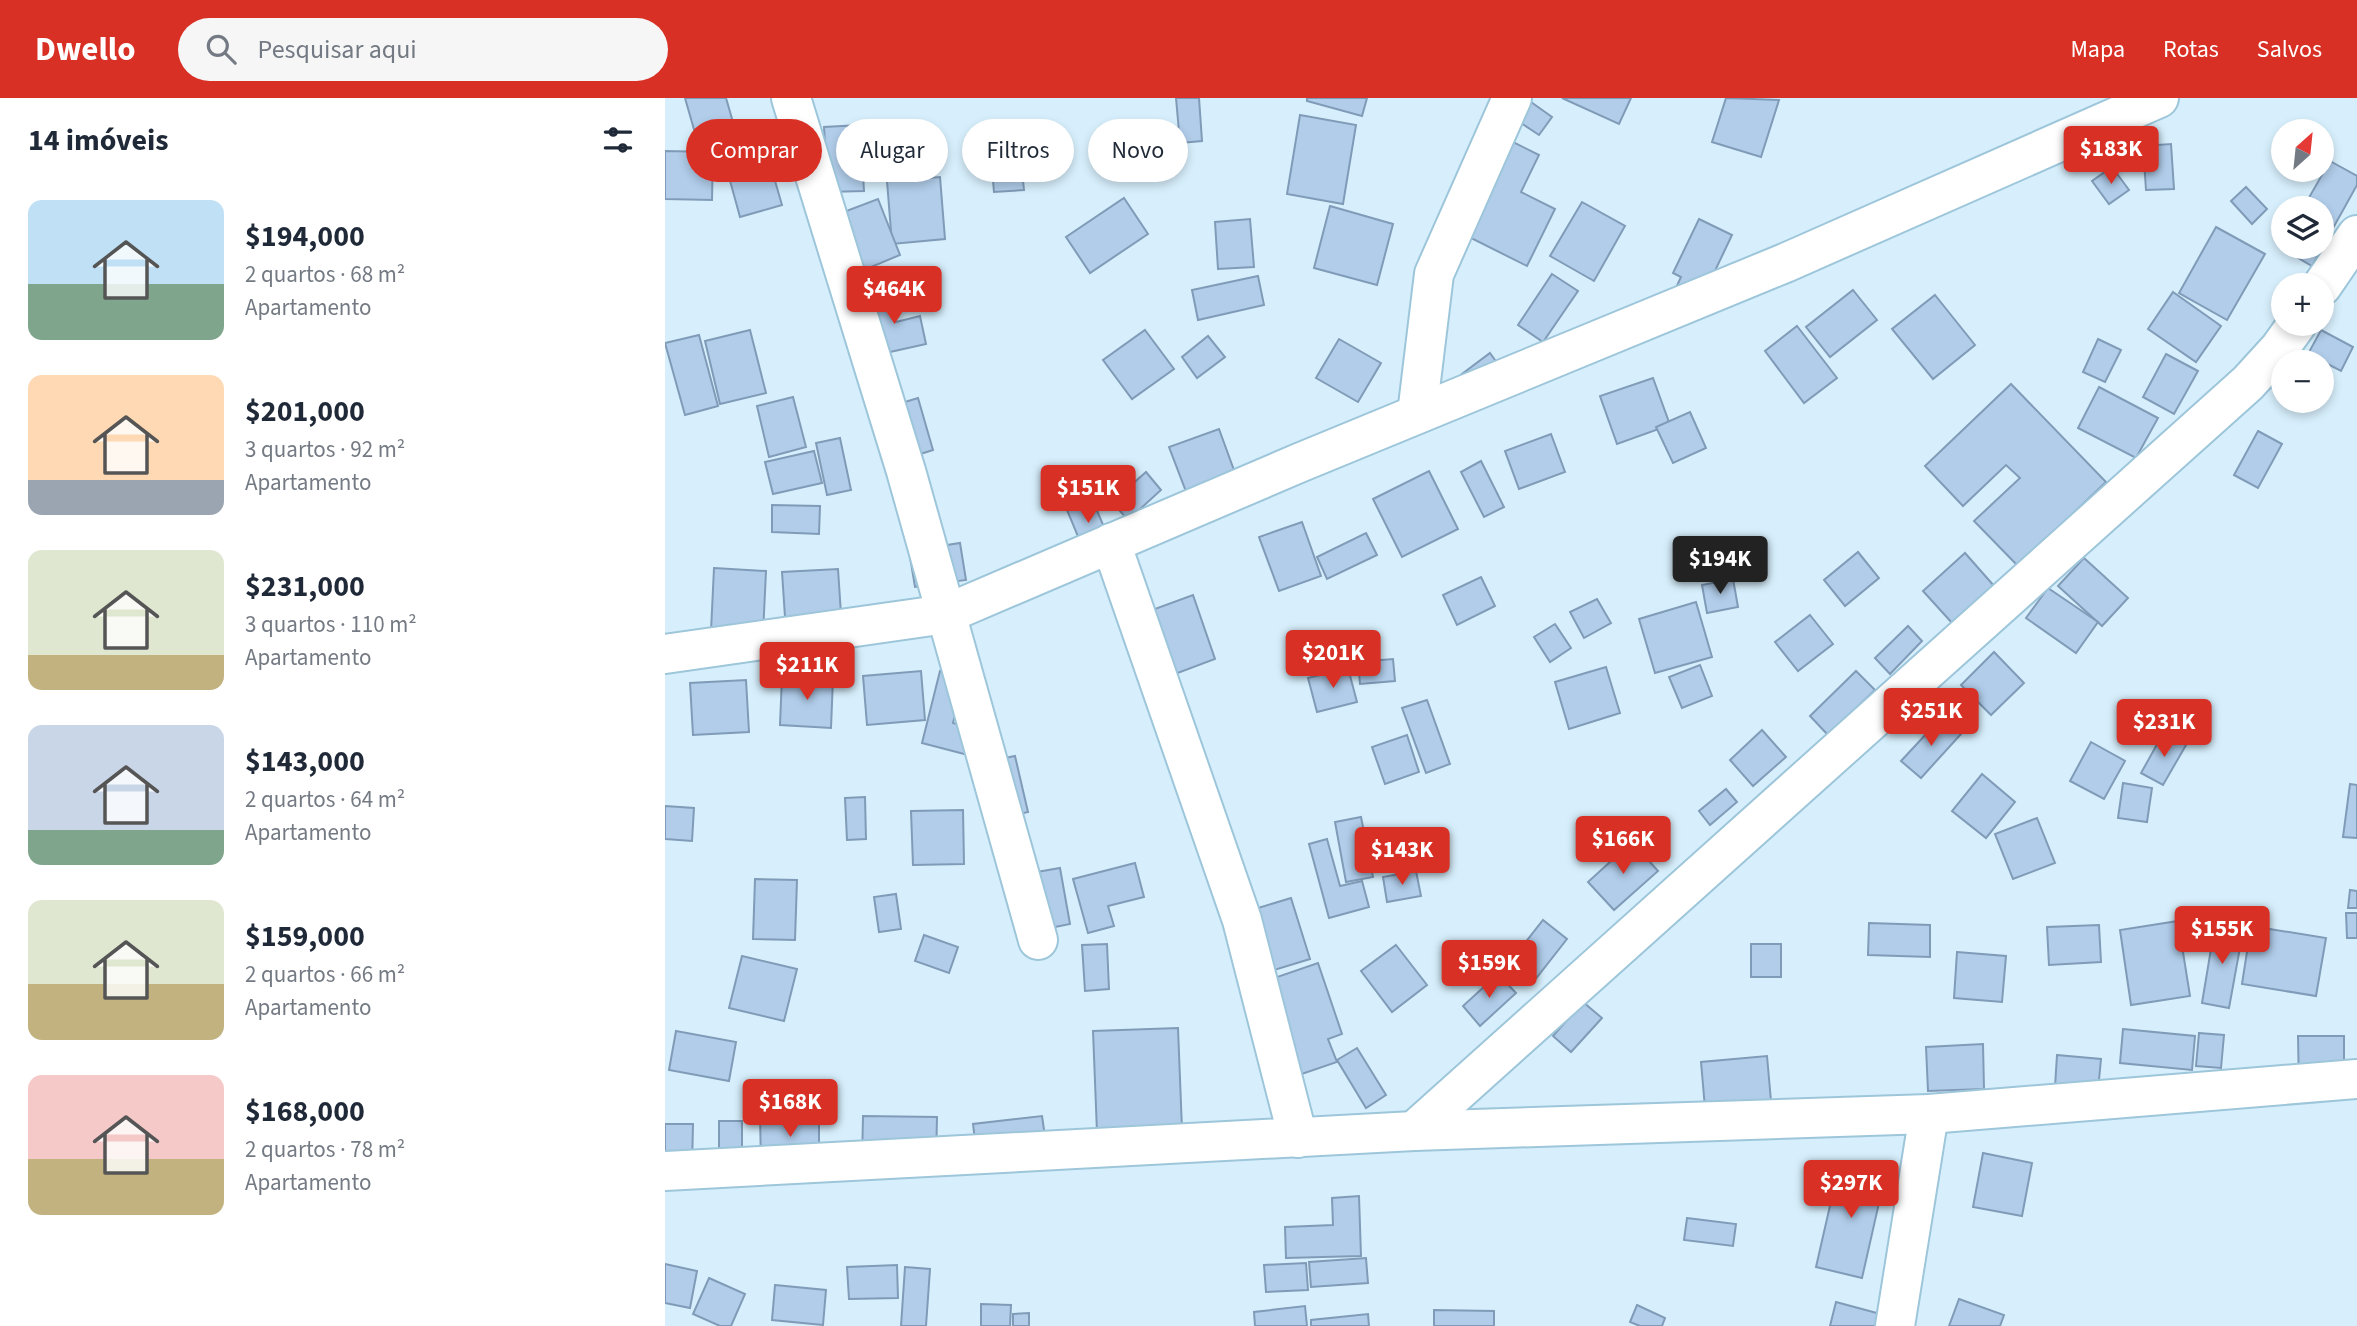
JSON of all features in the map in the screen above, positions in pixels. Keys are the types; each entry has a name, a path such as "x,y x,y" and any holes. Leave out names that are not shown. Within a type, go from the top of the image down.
{"street":[{"path":"791,98 946,614 1038,940"},
{"path":"1417,414 1434,274 1513,98"},
{"path":"665,654 946,614 1417,414 1786,263 2159,98"},
{"path":"2331,273 2357,235"},
{"path":"1414,1131 2248,383 2288,336"},
{"path":"1111,543 1242,920 1298,1138"},
{"path":"665,1171 1414,1131 1929,1114 2357,1079"},
{"path":"1895,1326 1929,1114"}],"building":[{"path":"685,98 726,98 732,119 691,119"},
{"path":"1176,98 1199,98 1202,141 1188,142 1188,119 1178,119"},
{"path":"1307,98 1367,98 1362,116 1307,101"},
{"path":"1562,98 1631,98 1619,124"},
{"path":"1726,98 1779,100 1761,157 1712,142"},
{"path":"1531,102 1552,117 1539,135 1518,121"},
{"path":"1300,115 1356,125 1343,204 1287,194"},
{"path":"836,126 836,182 863,182 864,191 828,192 824,127"},
{"path":"1501,136 1539,155 1521,192 1555,209 1527,266 1467,236"},
{"path":"2171,144 2174,189 2146,190 2143,146"},
{"path":"665,151 686,151 686,182 712,182 712,200 665,199"},
{"path":"2335,164 2357,176 2357,185 2334,226 2334,196 2310,196 2318,182 2335,182"},
{"path":"2112,167 2129,190 2109,204 2092,181"},
{"path":"730,182 775,182 782,205 740,217"},
{"path":"887,182 940,182 945,239 892,244"},
{"path":"993,182 1023,182 1024,190 994,192"},
{"path":"2246,187 2267,209 2252,224 2231,201"},
{"path":"1124,198 1148,234 1090,273 1066,237"},
{"path":"878,199 900,255 864,270 841,213"},
{"path":"1582,202 1625,226 1594,281 1550,256"},
{"path":"1330,206 1393,224 1377,285 1314,268"},
{"path":"1250,219 1254,267 1218,269 1215,222"},
{"path":"1699,219 1732,235 1694,315 1669,303 1681,277 1673,273"},
{"path":"2216,227 2265,254 2227,320 2179,293"},
{"path":"2300,259 2316,259 2312,266"},
{"path":"1552,274 1578,291 1543,342 1518,325"},
{"path":"1258,276 1264,305 1198,320 1192,290"},
{"path":"1853,290 1877,320 1830,357 1806,327"},
{"path":"889,291 896,322 920,316 926,344 881,354 868,295"},
{"path":"2173,292 2221,326 2196,362 2148,329"},
{"path":"1935,295 1975,345 1933,379 1892,329"},
{"path":"1797,326 1837,378 1804,403 1765,351"},
{"path":"750,330 766,393 720,404 705,341"},
{"path":"1145,330 1174,369 1132,399 1103,360"},
{"path":"699,335 718,406 685,415 665,343"},
{"path":"1208,336 1225,357 1197,378 1182,357"},
{"path":"2318,336 2332,336 2353,347 2341,371 2334,367 2334,350 2310,350"},
{"path":"2274,337 2291,350 2271,350 2271,387 2249,371"},
{"path":"1339,339 1381,363 1358,402 1316,378"},
{"path":"2098,339 2121,350 2105,382 2083,372"},
{"path":"1490,353 1510,381 1482,401 1462,374"},
{"path":"2166,354 2198,371 2174,414 2143,397"},
{"path":"1653,378 1670,425 1617,444 1600,396"},
{"path":"2011,384 2106,482 2018,566 1974,521 2020,478 2006,465 1963,506 1925,466"},
{"path":"2099,387 2158,418 2136,458 2078,428"},
{"path":"793,397 806,447 769,457 757,406"},
{"path":"918,398 933,450 911,457 895,405"},
{"path":"1690,412 1706,448 1673,463 1656,427"},
{"path":"1219,429 1239,484 1190,502 1169,447"},
{"path":"2258,431 2282,444 2258,488 2234,475"},
{"path":"1551,434 1565,472 1519,489 1505,451"},
{"path":"840,438 851,490 827,495 816,443"},
{"path":"814,451 822,483 773,494 765,462"},
{"path":"1481,461 1504,507 1484,517 1461,472"},
{"path":"1429,471 1458,529 1402,557 1373,499"},
{"path":"1146,472 1161,490 1128,520 1112,502"},
{"path":"1092,499 1110,541 1084,551 1067,510"},
{"path":"772,505 820,506 819,534 772,532"},
{"path":"1302,522 1321,576 1279,591 1259,537"},
{"path":"1366,533 1377,555 1327,579 1317,557"},
{"path":"960,543 966,580 915,587 909,551"},
{"path":"1858,552 1879,578 1845,606 1824,580"},
{"path":"1965,553 1995,587 1953,624 1923,591"},
{"path":"2084,558 2128,598 2102,626 2058,586"},
{"path":"714,568 766,571 763,634 711,631"},
{"path":"838,569 842,629 786,632 782,572"},
{"path":"1481,577 1495,606 1457,625 1443,595"},
{"path":"1733,579 1738,607 1707,613 1702,585"},
{"path":"2048,588 2098,622 2076,653 2026,618"},
{"path":"1193,595 1215,659 1175,674 1152,610"},
{"path":"1597,599 1611,623 1584,638 1570,612"},
{"path":"1696,602 1712,657 1655,673 1639,619"},
{"path":"1810,615 1833,644 1798,671 1775,642"},
{"path":"1555,624 1571,648 1550,662 1534,637"},
{"path":"1908,626 1922,641 1890,674 1875,658"},
{"path":"1994,652 2024,683 1991,715 1961,685"},
{"path":"1393,659 1395,681 1360,684 1358,662"},
{"path":"1700,665 1712,696 1682,708 1669,677"},
{"path":"1606,667 1620,713 1569,729 1555,682"},
{"path":"1348,668 1357,702 1317,712 1308,678"},
{"path":"921,671 925,720 867,725 863,676"},
{"path":"940,671 965,677 953,723 974,729 968,755 922,743"},
{"path":"1856,671 1875,690 1828,735 1810,716"},
{"path":"782,676 833,678 831,728 780,725"},
{"path":"746,680 749,732 693,735 690,683"},
{"path":"1427,700 1450,764 1426,773 1402,708"},
{"path":"1942,717 1961,734 1921,778 1901,761"},
{"path":"1762,730 1786,757 1753,786 1730,760"},
{"path":"2164,732 2186,745 2163,785 2141,773"},
{"path":"1407,735 1419,772 1385,784 1372,747"},
{"path":"2091,742 2125,761 2104,799 2070,781"},
{"path":"1015,756 1028,812 1002,818 990,761"},
{"path":"1982,774 2015,802 1986,838 1952,811"},
{"path":"2123,783 2152,788 2147,822 2118,818"},
{"path":"2350,784 2357,785 2357,838 2343,837"},
{"path":"1726,789 1737,802 1710,825 1699,811"},
{"path":"865,797 866,839 847,840 845,798"},
{"path":"665,806 694,808 692,841 665,839"},
{"path":"963,810 964,864 913,865 911,811"},
{"path":"1361,817 1373,877 1346,882 1335,822"},
{"path":"2037,818 2055,863 2013,879 1995,834"},
{"path":"1327,839 1340,886 1362,881 1369,907 1329,918 1309,844"},
{"path":"1632,842 1658,871 1614,910 1588,882"},
{"path":"1135,863 1144,897 1108,906 1114,926 1088,933 1073,879"},
{"path":"1060,868 1070,924 1035,931 1025,874"},
{"path":"1416,871 1421,896 1387,902 1383,877"},
{"path":"755,879 797,880 795,940 753,939"},
{"path":"2350,890 2357,891 2357,908 2348,908"},
{"path":"896,894 901,929 879,932 874,897"},
{"path":"1291,898 1310,959 1264,973 1245,912"},
{"path":"2346,913 2357,913 2357,938 2347,938"},
{"path":"1543,920 1567,939 1534,981 1510,962"},
{"path":"2178,921 2190,996 2131,1005 2120,930"},
{"path":"1869,923 1930,925 1930,957 1868,955"},
{"path":"2099,925 2101,962 2049,965 2047,927"},
{"path":"2215,925 2243,931 2229,1008 2202,1003"},
{"path":"2251,926 2326,938 2316,996 2242,984"},
{"path":"924,935 958,947 949,973 915,961"},
{"path":"1107,944 1109,989 1085,991 1082,945"},
{"path":"1751,944 1781,944 1781,977 1751,977"},
{"path":"1396,945 1427,985 1392,1012 1361,971"},
{"path":"1957,952 2006,956 2002,1002 1954,998"},
{"path":"742,956 797,969 784,1021 729,1008"},
{"path":"1318,963 1342,1034 1328,1039 1337,1062 1293,1077 1260,983"},
{"path":"1498,974 1516,993 1480,1026 1463,1006"},
{"path":"1583,1002 1602,1018 1571,1052 1553,1036"},
{"path":"1178,1028 1183,1155 1098,1158 1093,1031"},
{"path":"2123,1029 2195,1036 2192,1070 2120,1063"},
{"path":"676,1031 736,1042 729,1081 669,1070"},
{"path":"2199,1033 2224,1035 2221,1068 2196,1066"},
{"path":"2298,1036 2344,1036 2344,1090 2299,1090"},
{"path":"1983,1044 1984,1089 1928,1091 1926,1047"},
{"path":"1357,1048 1386,1095 1366,1108 1337,1060"},
{"path":"2057,1055 2101,1059 2098,1090 2055,1087"},
{"path":"1767,1056 1771,1101 1705,1108 1701,1062"},
{"path":"819,1115 819,1163 761,1163 760,1116"},
{"path":"863,1116 937,1117 936,1162 862,1161"},
{"path":"1042,1116 1048,1157 978,1165 973,1124"},
{"path":"719,1121 742,1121 742,1183 719,1183"},
{"path":"665,1124 693,1124 692,1168 665,1167"},
{"path":"1983,1153 2032,1163 2022,1216 1973,1207"},
{"path":"1840,1162 1886,1172 1862,1278 1816,1267"},
{"path":"1359,1196 1361,1256 1286,1258 1285,1227 1333,1225 1332,1198"},
{"path":"1687,1218 1736,1224 1733,1246 1684,1240"},
{"path":"1366,1258 1368,1283 1311,1287 1309,1262"},
{"path":"1306,1263 1308,1290 1266,1292 1264,1265"},
{"path":"665,1264 697,1271 690,1308 665,1303"},
{"path":"897,1265 898,1298 849,1299 847,1267"},
{"path":"905,1267 930,1269 926,1326 901,1326"},
{"path":"709,1278 745,1294 731,1326 720,1326 693,1314"},
{"path":"775,1285 826,1290 823,1325 772,1320"},
{"path":"1959,1299 2004,1315 2000,1326 1949,1326"},
{"path":"1836,1302 1899,1319 1897,1326 1830,1326"},
{"path":"981,1304 1011,1305 1010,1326 981,1326"},
{"path":"1637,1305 1665,1318 1662,1326 1640,1326 1630,1322"},
{"path":"1305,1306 1307,1326 1255,1326 1254,1312"},
{"path":"1434,1310 1494,1311 1494,1326 1434,1326"},
{"path":"1029,1313 1029,1326 1013,1326 1013,1314"},
{"path":"1368,1314 1369,1326 1311,1326 1311,1320"}]}
